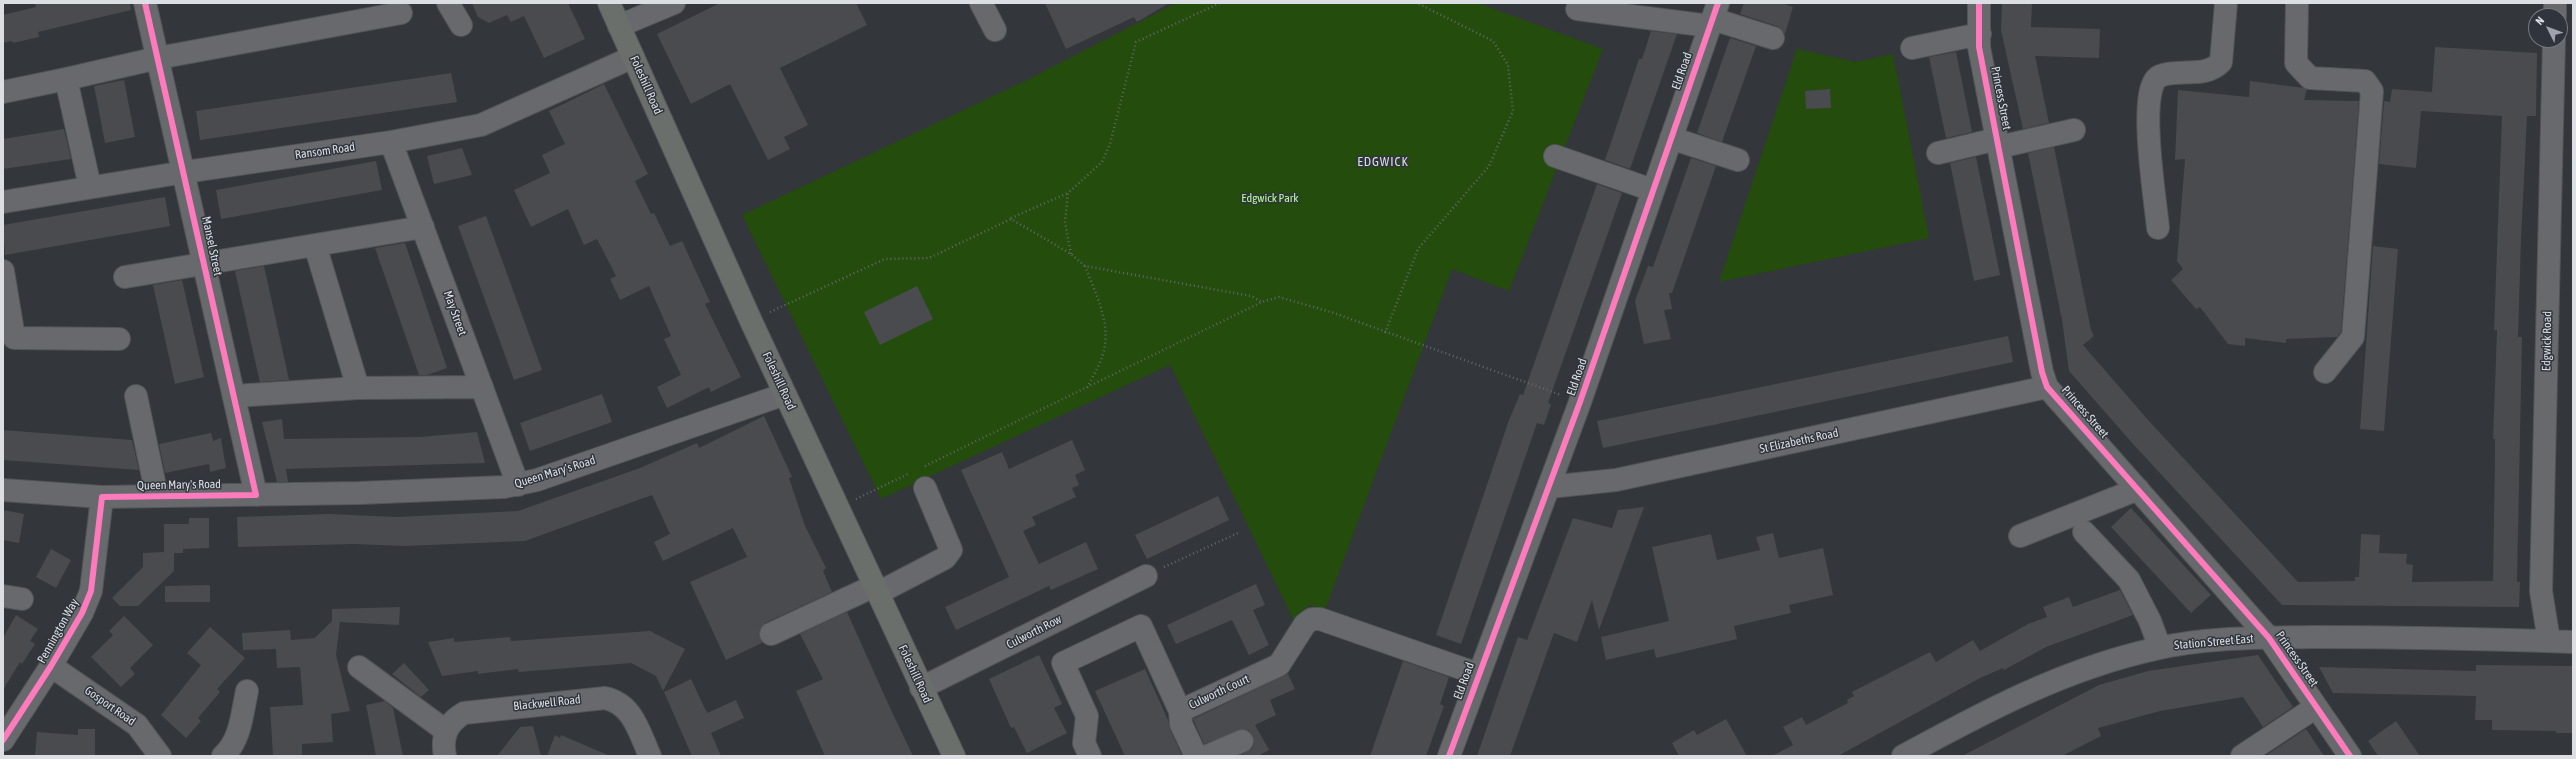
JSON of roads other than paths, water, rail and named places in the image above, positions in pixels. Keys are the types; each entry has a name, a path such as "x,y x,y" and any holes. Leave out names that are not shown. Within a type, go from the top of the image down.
{"main road":[{"name":"Foleshill Road","path":"609,3 785,394 954,756"}],"street":[{"name":"Mansel Street","path":"145,3 185,172 256,495"},
{"path":"448,3 461,25"},
{"path":"619,26 674,3"},
{"path":"982,3 995,30"},
{"name":"Princess Street","path":"1980,3 1979,47 2042,372 2047,386 2269,638 2350,756"},
{"path":"2158,228 2147,126 2150,88 2153,81 2161,75 2209,70 2221,62 2226,3"},
{"path":"2297,3 2296,63 2310,78 2366,81 2372,91 2353,337 2324,372"},
{"path":"1577,9 1714,16 1773,38"},
{"path":"3,92 158,58 401,13"},
{"name":"Eld Road","path":"1450,756 1478,674 1580,402 1652,190 1714,16"},
{"path":"1912,48 1980,34"},
{"name":"Edgwick Road","path":"2549,641 2541,591 2554,48"},
{"name":"Ransom Road","path":"3,202 185,172 391,142 481,126 633,57"},
{"path":"66,79 90,187"},
{"path":"1938,153 2074,130"},
{"path":"1671,138 1738,160"},
{"name":"May Street","path":"391,142 518,484"},
{"path":"1555,156 1652,190"},
{"path":"125,277 423,227"},
{"path":"315,245 358,388"},
{"path":"3,271 14,338 119,339"},
{"name":"St Elizabeths Road","path":"1549,487 1616,480 2047,386"},
{"path":"234,396 358,388 482,387"},
{"name":"Queen Mary's Road","path":"3,490 102,497 452,490 518,484 785,394"},
{"path":"136,396 157,496"},
{"path":"771,634 876,590 945,558 951,550 925,488"},
{"path":"2020,536 2138,489"},
{"name":"Pennington Way","path":"3,739 51,666 82,613 91,591 102,497"},
{"path":"2084,532 2129,580 2150,620 2160,648"},
{"name":"Culworth Row","path":"922,688 1146,576"},
{"name":"Culworth Court","path":"1090,756 1084,743 1087,716 1063,663 1141,626 1180,710 1278,665 1305,624 1312,619 1320,619 1478,674"},
{"name":"Station Street East","path":"1903,756 2027,691 2110,660 2160,648 2189,643 2269,638 2573,642"},
{"name":"Gosport Road","path":"51,666 137,725 160,756"},
{"path":"359,667 446,731 443,738 445,756"},
{"path":"225,756 233,745 239,730 247,691"},
{"name":"Blackwell Road","path":"446,731 455,718 469,712 604,698 615,700 630,712 650,756"},
{"path":"2242,756 2316,707"},
{"path":"1180,710 1182,724 1196,756"},
{"path":"1207,756 1242,741"}],"district":[{"name":"EDGWICK","path":"1383,162"}],"park label":[{"name":"Edgwick Park","path":"1270,198"}]}
